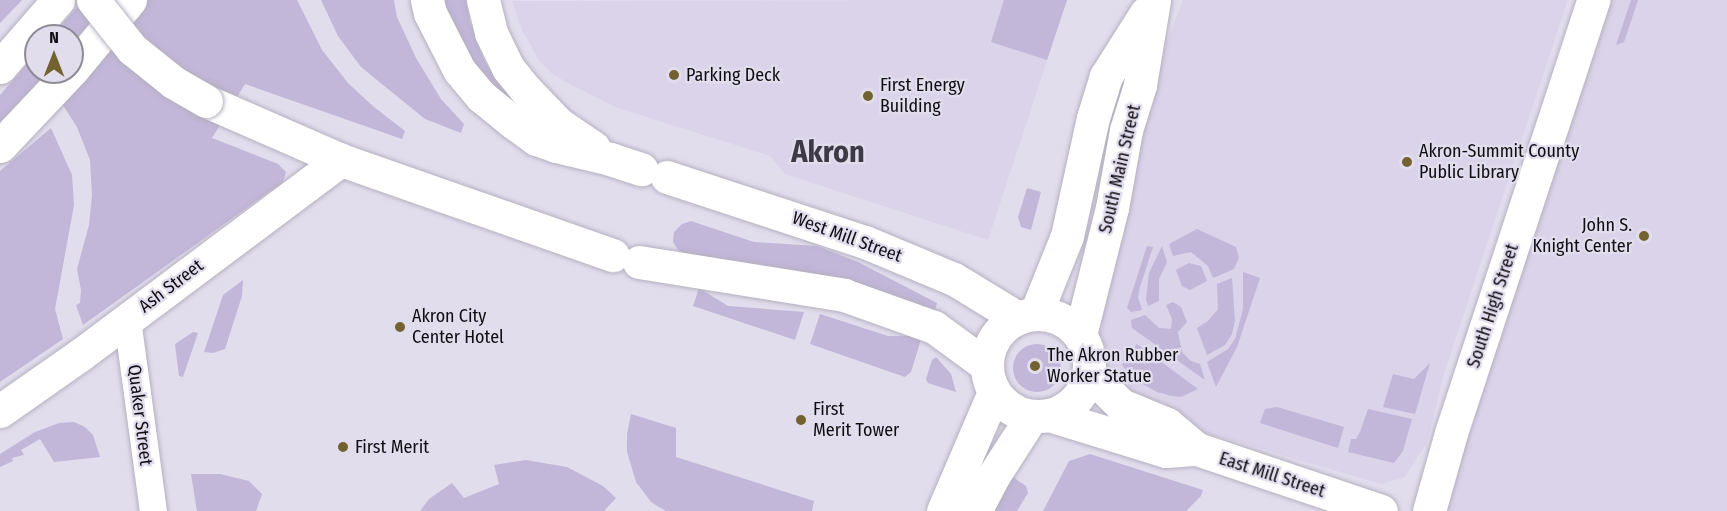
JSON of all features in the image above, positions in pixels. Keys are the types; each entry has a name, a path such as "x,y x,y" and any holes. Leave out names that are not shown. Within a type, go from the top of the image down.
{"street":[{"path":"0,67 58,0"},
{"path":"93,0 132,49 173,82 206,101 340,160 626,259 844,295 934,327 990,379 1004,404 1017,412 1040,416 1063,410 1076,400 1085,387 1090,359 1080,335 1068,323 1053,316 1027,316 1005,325 995,337 988,350 990,379 943,511"},
{"path":"84,55 130,0"},
{"name":"West Mill Street","path":"427,0 430,13 459,70 482,97 536,139 610,159 865,242 954,279 1027,316"},
{"path":"483,0 491,33 508,68 559,124 610,159"},
{"name":"South High Street","path":"1430,511 1451,433 1593,0"},
{"name":"South Main Street","path":"1027,316 1067,236 1093,118 1106,76 1154,1"},
{"name":"South Main Street","path":"1080,335 1112,208 1126,130 1140,85 1154,1"},
{"path":"0,146 59,84"},
{"name":"Ash Street","path":"0,411 340,160"},
{"name":"Quaker Street","path":"127,319 153,511"},
{"name":"East Mill Street","path":"1089,373 1121,405 1167,424 1197,449 1381,511"},
{"path":"975,511 994,475 1040,416"},
{"name":"East Mill Street","path":"1040,416 1166,451 1197,449"}],"shaded area":[{"path":"0,0 22,0 0,23"},
{"path":"83,0 117,0 84,40 84,24 62,24"},
{"path":"141,0 297,0 322,50 348,83 405,131 402,139 245,84 212,138 278,164 286,172 283,182 83,325 76,305 80,303 81,290 77,269 89,225 92,195 90,160 77,127 59,99 71,84 84,84 84,69"},
{"path":"321,0 394,0 397,17 416,58 441,99 464,124 461,133 425,119 361,67 338,36"},
{"path":"440,0 466,0 470,22 485,62 515,103 479,78"},
{"path":"1004,0 1067,0 1047,60 991,42"},
{"path":"1067,0 988,240 785,174 770,156 615,107 571,85 551,73 539,60 522,30 512,1"},
{"path":"1183,0 1568,0 1444,374 1427,442 1405,477 1381,484 1200,431 1171,419 1101,371 1097,316 1146,97"},
{"path":"1593,0 1727,0 1727,511 1429,511"},
{"path":"1631,0 1638,0 1624,42 1616,45"},
{"path":"24,68 24,84 43,84 0,129 0,95"},
{"path":"51,128 72,175 74,205 55,309 63,339 0,382 0,171"},
{"path":"1027,188 1041,192 1031,230 1021,227 1018,217"},
{"path":"691,221 754,242 817,246 858,262 937,303 934,314 687,255 678,250 673,242 674,232 682,224"},
{"path":"1197,229 1236,247 1239,258 1234,269 1213,278 1208,266 1191,252 1173,256 1169,244"},
{"path":"1147,246 1153,247 1138,297 1142,310 1131,312 1127,308"},
{"path":"1162,246 1167,262 1159,279 1159,301 1148,306 1146,299 1149,273"},
{"path":"1189,263 1201,266 1207,281 1190,290 1182,286 1176,270"},
{"path":"1243,272 1260,278 1237,347 1216,387 1207,362 1228,349 1235,339 1243,309"},
{"path":"1232,278 1235,320 1232,334 1225,345 1207,355 1197,328 1208,321 1218,309 1217,284"},
{"path":"243,280 242,296 225,349 213,353 204,352 223,295"},
{"path":"699,288 728,306 804,312 795,340 693,306"},
{"path":"1173,302 1181,307 1187,322 1178,332 1182,352 1191,361 1200,364 1205,380 1132,328 1131,320 1145,315 1159,328 1171,329 1172,319 1166,305"},
{"path":"820,314 888,336 922,336 911,372 905,377 810,344"},
{"path":"193,332 198,333 183,377 179,376 175,344"},
{"path":"1032,344 1042,344 1054,351 1061,363 1061,373 1054,385 1042,392 1032,392 1017,381 1013,373 1013,363 1024,348"},
{"path":"1137,344 1198,389 1181,397 1172,396 1157,392 1132,378 1122,365"},
{"path":"936,357 951,374 956,392 928,383 926,379 932,360"},
{"path":"1430,363 1415,414 1383,407 1393,374 1414,379"},
{"path":"1277,407 1344,427 1338,448 1260,423 1265,409"},
{"path":"1368,409 1412,419 1403,451 1394,463 1348,452 1351,439 1356,439 1360,432"},
{"path":"631,414 676,428 676,457 814,501 812,511 666,511 651,502 636,482 627,452 627,434"},
{"path":"74,422 85,427 93,435 100,457 54,462 40,439 21,450 24,455 12,458 13,461 0,467 0,454 35,432 59,423"},
{"path":"1090,454 1203,490 1201,496 1186,511 1043,511 1069,461"},
{"path":"526,460 567,467 603,486 616,498 604,511 420,511 429,499 452,483 464,498 499,484 494,465"},
{"path":"191,474 220,474 249,481 262,494 256,511 197,511"},
{"path":"1010,475 1026,486 1028,493 1017,511 998,511 991,508"}],"place":[{"name":"Parking Deck","path":"674,75"},
{"name":"First Energy Building","path":"868,96"},
{"name":"Akron-Summit County Public Library","path":"1407,162"},
{"name":"John S. Knight Center","path":"1644,236"},
{"name":"Akron City Center Hotel","path":"400,327"},
{"name":"The Akron Rubber Worker Statue","path":"1035,366"},
{"name":"First Merit Tower","path":"801,420"},
{"name":"First Merit","path":"343,447"}],"district":[{"name":"Akron","path":"828,152"}]}
